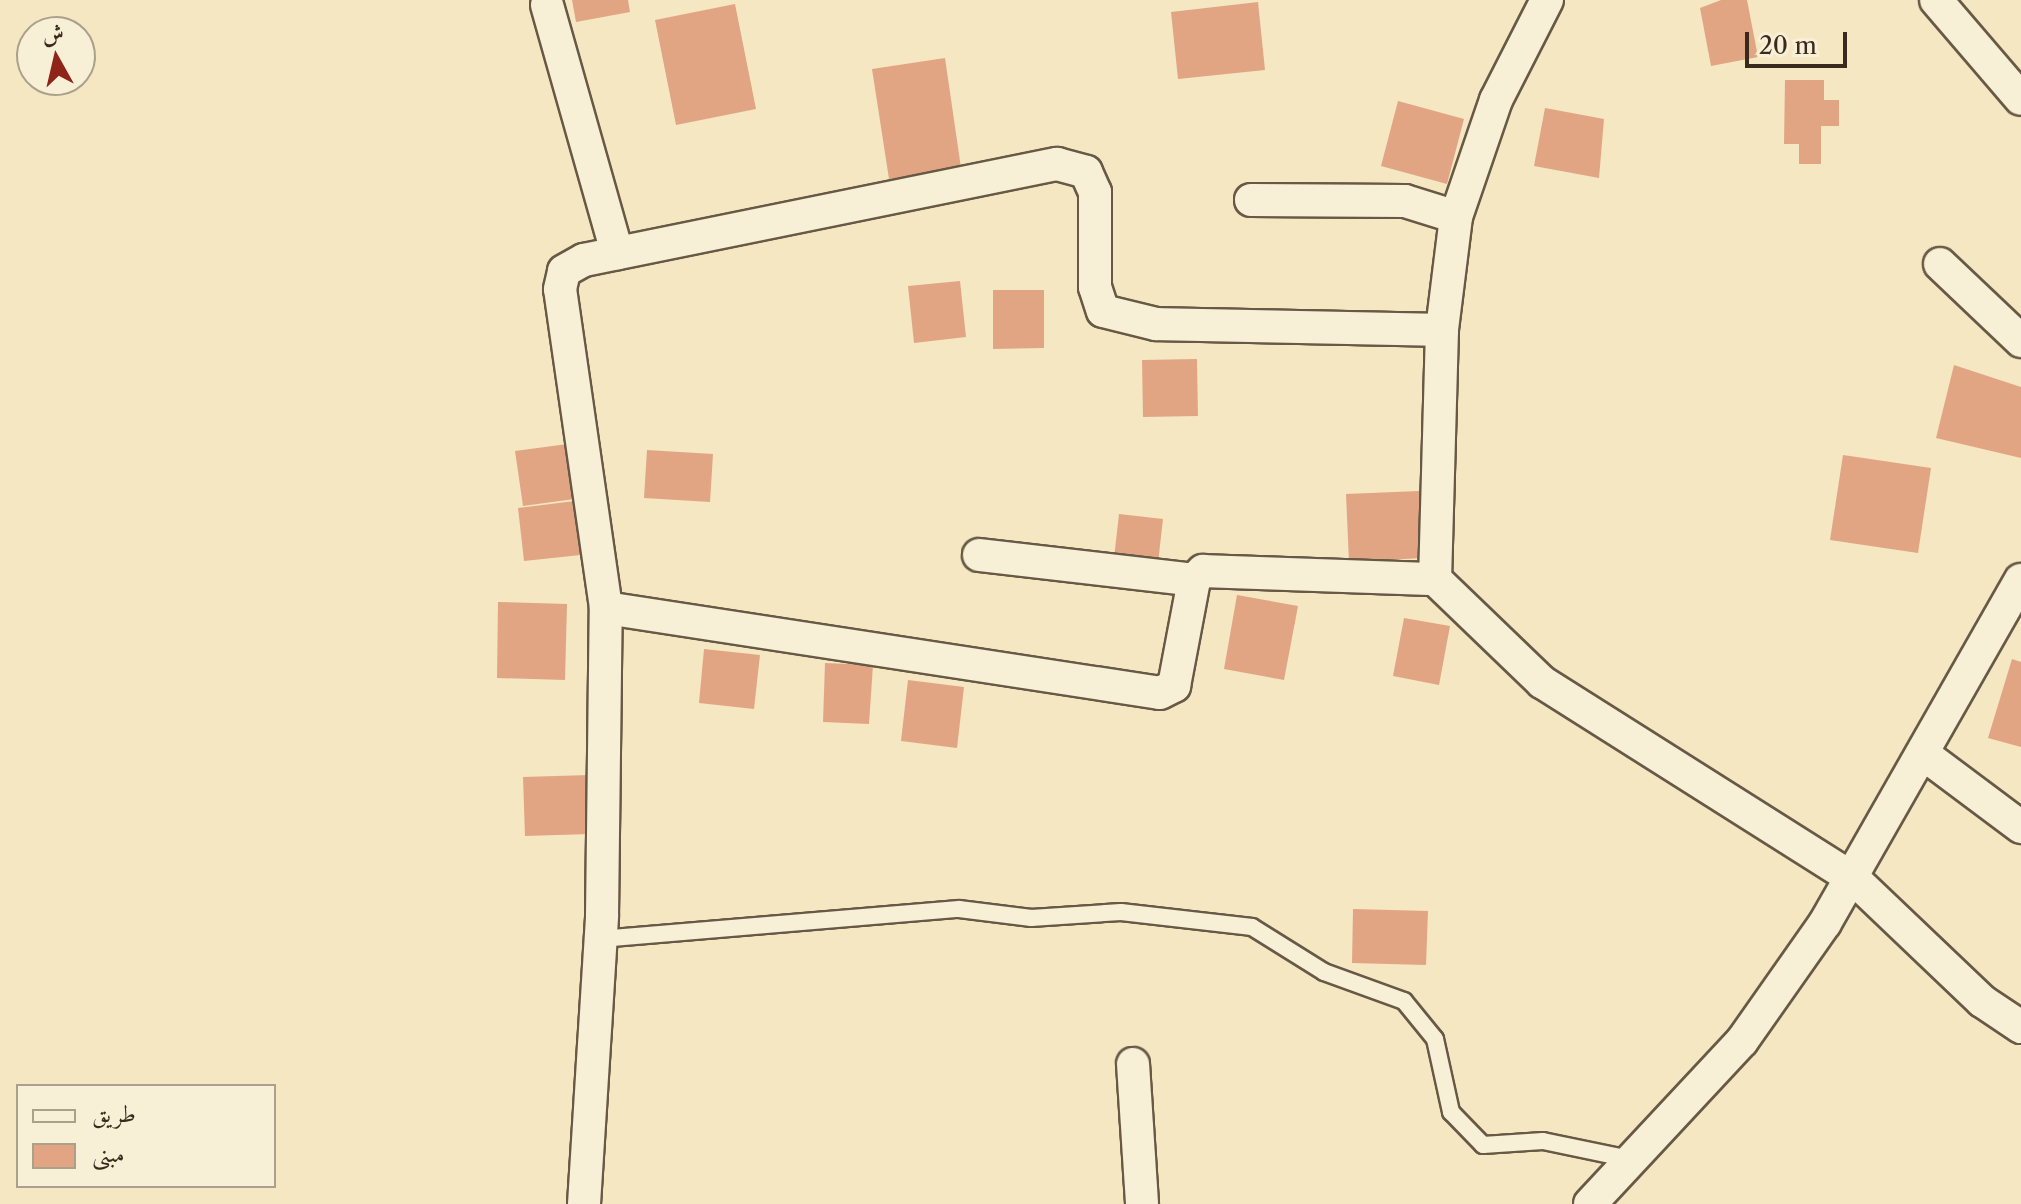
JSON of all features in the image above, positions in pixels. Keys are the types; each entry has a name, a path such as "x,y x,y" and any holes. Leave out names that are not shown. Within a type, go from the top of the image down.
{"street":[{"path":"1435,579 1442,330 1456,217 1496,100 1547,0"},
{"path":"1936,0 2021,99"},
{"path":"547,5 617,253"},
{"path":"584,1204 600,939 606,608 560,289 564,271 617,253 1057,164 1086,172 1095,192 1095,287 1103,311 1156,324 1442,330"},
{"path":"1251,200 1405,201 1456,217"},
{"path":"1940,264 2021,341"},
{"path":"979,555 1194,580 1212,567 1435,579 1542,682 1854,879 1982,1001 2021,1027"},
{"path":"606,608 1160,693 1174,686 1194,580"},
{"path":"1590,1204 1636,1160 1742,1041 1854,879 1926,756 2021,580"},
{"path":"1926,756 2021,827"},
{"path":"1133,1064 1142,1204"}],"lane":[{"path":"600,939 959,909 1031,918 1121,912 1252,927 1324,972 1404,1001 1435,1039 1451,1112 1483,1145 1543,1141 1636,1160"}],"building":[{"path":"572,0 628,0 630,12 576,22"},
{"path":"1721,0 1747,0 1758,57 1711,66 1700,8"},
{"path":"1258,2 1265,70 1178,79 1171,12"},
{"path":"735,4 756,109 676,125 655,20"},
{"path":"945,58 961,168 889,179 872,69"},
{"path":"1785,80 1824,80 1824,100 1839,100 1839,126 1821,126 1821,164 1799,164 1799,144 1784,144"},
{"path":"1398,101 1464,119 1447,184 1381,166"},
{"path":"1545,108 1604,119 1599,178 1534,166"},
{"path":"960,281 966,337 914,343 908,286"},
{"path":"993,290 1044,290 1044,348 993,349"},
{"path":"1197,359 1198,416 1143,417 1142,360"},
{"path":"1954,365 2021,387 2021,458 1936,438"},
{"path":"575,443 582,498 523,506 515,451"},
{"path":"647,450 713,454 710,502 644,498"},
{"path":"1843,455 1931,468 1918,553 1830,540"},
{"path":"1419,491 1423,558 1349,562 1346,494"},
{"path":"583,500 590,554 524,561 518,508"},
{"path":"1119,514 1163,519 1157,572 1113,567"},
{"path":"1237,595 1298,606 1284,680 1224,669"},
{"path":"498,602 567,604 565,680 497,678"},
{"path":"1404,618 1450,626 1439,685 1393,676"},
{"path":"704,649 760,655 754,709 699,703"},
{"path":"2012,659 2021,662 2021,747 1988,738"},
{"path":"825,663 873,665 869,724 823,722"},
{"path":"908,680 964,687 957,748 901,741"},
{"path":"589,775 591,834 525,836 523,777"},
{"path":"1353,909 1428,911 1426,965 1352,963"}]}
